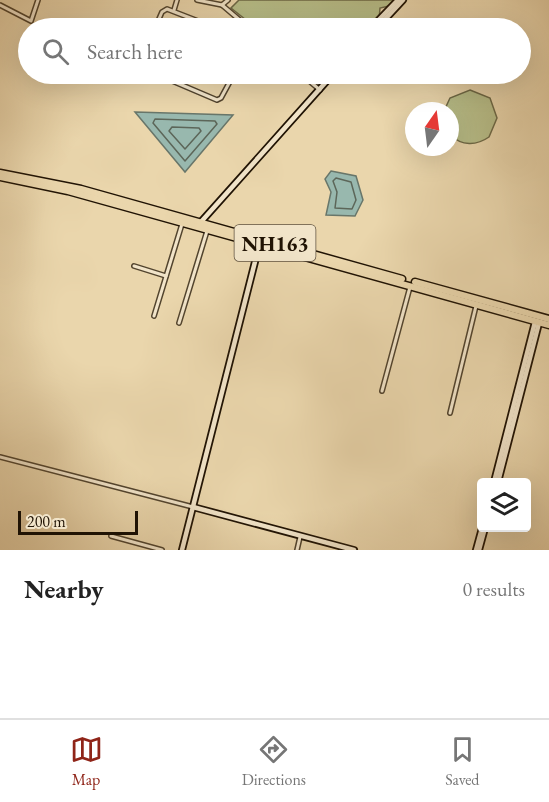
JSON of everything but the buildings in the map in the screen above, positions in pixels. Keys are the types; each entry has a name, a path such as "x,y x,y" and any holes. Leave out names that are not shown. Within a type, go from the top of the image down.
{"highway":[{"name":"NH163","path":"0,173 182,224 199,225 207,231 260,242 549,319"},
{"name":"NH163","path":"0,177 76,188 549,325"}],"street":[{"path":"33,18 38,0"},
{"path":"174,10 177,0"},
{"path":"198,0 222,6 237,18"},
{"path":"222,6 228,0"},
{"path":"381,18 398,0"},
{"path":"386,18 403,0"},
{"path":"0,5 23,18"},
{"path":"160,18 165,9 174,10 193,18"},
{"path":"179,84 217,100 221,98 229,84"},
{"path":"313,84 320,90"},
{"path":"199,225 325,84"},
{"path":"154,316 182,224"},
{"path":"179,323 207,231"},
{"path":"182,550 260,242"},
{"path":"134,266 166,276"},
{"path":"382,391 411,285"},
{"path":"450,413 477,304"},
{"path":"497,478 537,322"},
{"path":"0,458 354,550"},
{"path":"478,550 483,532"},
{"path":"111,536 162,550"},
{"path":"297,550 300,537"}],"green space":[{"path":"239,0 395,0 389,6 380,8 379,18 244,18 231,8"},
{"path":"470,90 490,98 497,118 489,137 469,144 459,141 459,102 448,102 450,98"}],"water":[{"path":"135,112 233,115 185,172"},
{"path":"331,171 356,176 363,200 355,216 326,215 331,192 325,179"}]}
